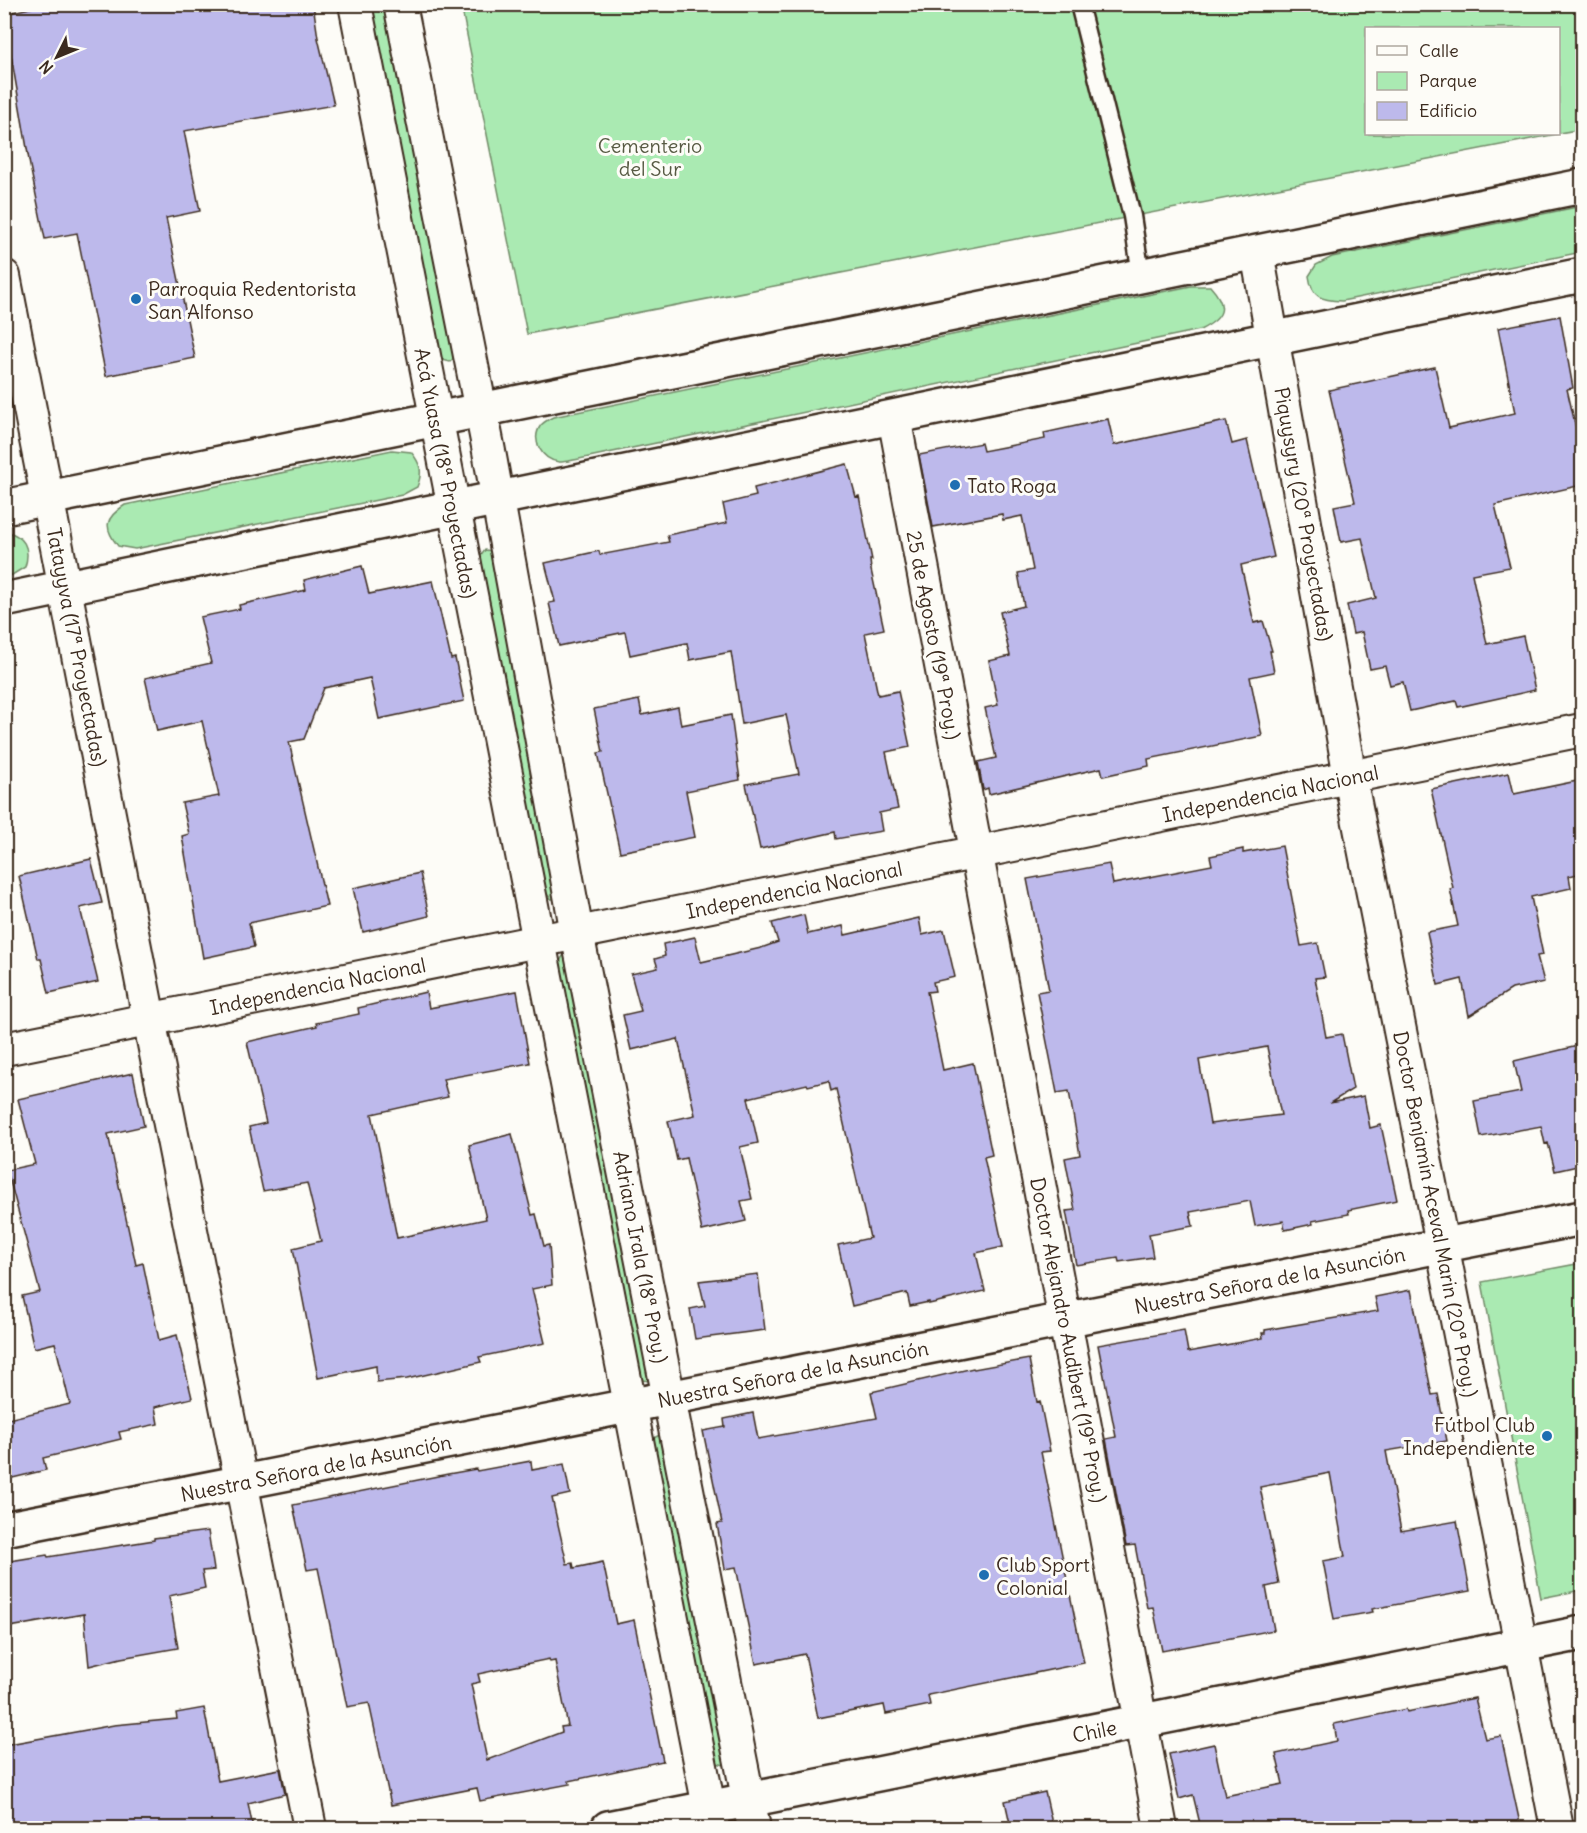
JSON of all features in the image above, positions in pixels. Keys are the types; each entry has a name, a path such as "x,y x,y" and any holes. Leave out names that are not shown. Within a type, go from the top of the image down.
{"street":[{"name":"Acá Yuasa (18ª Proyectadas)","path":"355,4 435,419 540,940"},
{"path":"400,4 498,498 577,933"},
{"path":"4,507 1582,186"},
{"name":"Piquysyry (20ª Proyectadas)","path":"1257,252 1350,777"},
{"path":"4,600 1582,275"},
{"name":"Tatayyva (17ª Proyectadas)","path":"4,276 310,1828"},
{"name":"25 de Agosto (19ª Proy.)","path":"894,417 975,852"},
{"name":"Independencia Nacional","path":"4,1049 1582,730"},
{"name":"Doctor Benjamín Aceval Marin (20ª Proy.)","path":"1350,777 1557,1828"},
{"name":"Doctor Alejandro Audibert (19ª Proy.)","path":"975,852 1161,1828"},
{"name":"Adriano Irala (18ª Proy.)","path":"577,933 751,1814"},
{"name":"Adriano Irala (18ª Proy.)","path":"540,940 711,1818"},
{"name":"Nuestra Señora de la Asunción","path":"4,1528 1582,1218"},
{"name":"Chile","path":"608,1828 751,1814 1142,1721 1582,1633"}],"lane":[{"path":"1079,4 1132,216 1142,275"}],"green space":[{"path":"371,5 387,5 455,352 450,362 443,360 440,355"},
{"name":"Cementerio del Sur","path":"461,5 1582,5 1582,129 1560,133 1560,27 1365,27 1365,135 1552,135 527,334"},
{"path":"1582,206 1582,252 1342,301 1328,300 1319,296 1310,283 1309,276 1316,265 1332,257"},
{"path":"1191,286 1210,286 1222,306 1219,316 1200,330 569,461 559,462 547,457 537,443 541,425 553,417"},
{"path":"392,450 411,452 420,468 417,487 402,495 135,549 118,546 108,528 113,514 125,505"},
{"path":"5,531 21,539 26,548 27,560 25,567 5,577"},
{"path":"485,550 492,551 555,899 551,899 546,893 480,557"},
{"path":"563,956 567,956 653,1378 649,1381 642,1380 640,1375 559,963"},
{"name":"Fútbol Club Independiente","path":"1582,1263 1582,1590 1541,1598 1482,1282"},
{"path":"661,1434 727,1762 724,1765 715,1760 653,1443 654,1438"}],"building":[{"path":"47,4 313,4 318,38 334,105 184,131 200,211 166,218 195,358 106,376 77,233 45,239 4,14"},
{"path":"1560,316 1573,388 1567,389 1582,454 1582,485 1495,505 1510,567 1472,574 1487,644 1523,636 1535,690 1458,707 1456,701 1410,711 1403,682 1390,685 1385,666 1370,669 1362,632 1353,634 1347,605 1376,598 1362,538 1341,542 1334,506 1355,502 1329,390 1435,367 1449,428 1515,413 1498,328"},
{"path":"1108,419 1114,445 1226,421 1232,444 1247,440 1274,557 1241,565 1254,623 1263,621 1272,651 1270,651 1274,672 1250,677 1262,736 1148,759 1149,766 1103,776 1101,768 989,794 988,788 983,790 978,762 996,758 985,708 998,705 989,661 1010,656 1000,612 1024,606 1018,573 1033,570 1022,516 1003,520 1002,514 933,527 919,455 981,443 983,451 1045,439 1044,433"},
{"path":"847,464 856,497 859,496 872,560 870,560 871,570 884,629 865,633 878,695 898,691 910,747 886,752 898,809 879,813 882,831 836,839 835,832 760,849 746,784 799,774 786,715 742,724 731,652 690,660 687,643 630,655 625,632 559,646 549,603 555,602 545,563 599,551 600,555 669,542 667,535 727,523 723,504 756,496 754,488"},
{"path":"362,566 369,594 433,581 451,659 455,658 464,701 379,719 370,678 324,688 304,739 289,742 327,906 249,923 254,947 203,958 182,836 189,834 182,803 219,796 202,721 157,731 145,678 211,663 200,617 240,609 239,605 306,590 304,580"},
{"path":"639,700 642,715 678,707 681,725 731,715 740,780 686,791 695,837 620,852 598,753 603,752 594,709"},
{"path":"1509,773 1514,794 1582,780 1582,873 1569,876 1571,888 1531,897 1543,955 1537,956 1544,982 1512,989 1469,1016 1462,979 1438,985 1427,932 1458,926 1450,889 1453,888 1431,789"},
{"path":"1282,846 1301,946 1318,943 1325,977 1315,978 1326,1037 1342,1034 1353,1089 1330,1103 1364,1096 1370,1128 1381,1125 1397,1200 1348,1210 1349,1214 1312,1221 1313,1224 1285,1230 1283,1221 1255,1226 1250,1201 1190,1212 1193,1226 1149,1234 1153,1257 1119,1262 1118,1258 1076,1265 1066,1211 1075,1210 1065,1158 1080,1155 1069,1091 1057,1093 1037,992 1049,990 1027,879 1109,864 1113,884 1212,865 1210,856 1243,849 1243,853","holes":["1267,1047 1281,1115 1210,1124 1199,1060"]},
{"path":"91,859 102,903 80,908 98,982 49,993 41,959 38,959 19,876"},
{"path":"420,873 429,916 363,932 353,888"},
{"path":"804,915 808,934 843,926 845,935 919,918 922,935 944,930 955,977 933,982 935,991 927,992 943,1070 973,1063 992,1155 984,1157 1003,1247 976,1253 985,1291 910,1306 907,1293 852,1306 838,1245 870,1238 836,1089 831,1091 829,1081 748,1098 758,1143 740,1147 752,1199 741,1201 746,1221 702,1231 686,1158 677,1160 668,1121 695,1115 678,1039 631,1050 623,1015 641,1011 631,974 658,968 655,959 665,956 663,944 695,937 701,962 778,942 772,923"},
{"path":"517,991 530,1063 443,1079 448,1097 372,1114 397,1238 486,1219 469,1145 512,1134 532,1215 536,1214 544,1246 549,1245 552,1285 532,1289 545,1343 479,1357 481,1362 407,1379 377,1382 376,1366 318,1378 293,1248 321,1241 307,1183 263,1191 249,1127 266,1123 247,1042 317,1026 316,1023 359,1014 358,1008 426,992 429,1008"},
{"path":"1582,1045 1582,1165 1555,1171 1541,1126 1481,1137 1474,1101 1521,1092 1514,1061"},
{"path":"133,1073 144,1126 108,1134 136,1265 143,1263 159,1340 177,1335 192,1398 155,1407 158,1424 119,1432 121,1439 43,1458 46,1470 4,1480 4,1420 70,1404 55,1343 34,1348 22,1296 40,1292 7,1170 35,1164 18,1099"},
{"path":"758,1274 765,1330 695,1339 690,1309 705,1306 699,1281"},
{"path":"1411,1290 1432,1395 1438,1394 1447,1441 1386,1451 1401,1531 1457,1521 1470,1591 1372,1609 1373,1612 1334,1619 1323,1561 1345,1557 1330,1473 1260,1487 1279,1584 1266,1587 1274,1630 1162,1651 1153,1607 1147,1608 1135,1545 1126,1546 1106,1439 1116,1437 1098,1345 1184,1330 1188,1352 1263,1338 1262,1333 1265,1333 1265,1330 1378,1311 1375,1297"},
{"path":"1029,1359 1050,1451 1041,1452 1084,1663 928,1695 930,1705 886,1714 884,1705 818,1718 805,1654 756,1664 736,1567 725,1569 717,1524 722,1523 703,1431 725,1427 724,1419 753,1413 758,1439 877,1418 871,1392 973,1368"},
{"path":"531,1461 532,1470 564,1464 570,1494 552,1498 567,1564 573,1563 574,1568 603,1562 616,1624 634,1620 663,1761 569,1781 570,1784 480,1801 477,1788 391,1805 369,1703 347,1707 318,1568 307,1570 293,1505 448,1474 476,1469 477,1471","holes":["549,1659 550,1662 555,1661 568,1726 561,1727 562,1732 487,1760 471,1684 480,1682 478,1674"]},
{"path":"208,1531 214,1570 202,1571 205,1588 169,1596 178,1648 89,1666 84,1614 4,1628 4,1562"},
{"path":"1475,1698 1485,1739 1501,1736 1521,1828 1201,1828 1193,1795 1179,1799 1169,1754 1214,1744 1225,1796 1283,1784 1276,1754 1337,1741 1334,1724"},
{"path":"204,1708 218,1781 280,1769 285,1794 248,1803 253,1828 4,1828 4,1745 114,1725 177,1719 176,1713"},
{"path":"1045,1792 1053,1828 1011,1828 1005,1801"}],"place":[{"name":"Parroquia Redentorista San Alfonso","path":"136,299"},
{"name":"Tato Roga","path":"955,485"},
{"name":"Fútbol Club Independiente","path":"1547,1436"},
{"name":"Club Sport Colonial","path":"984,1575"}]}
